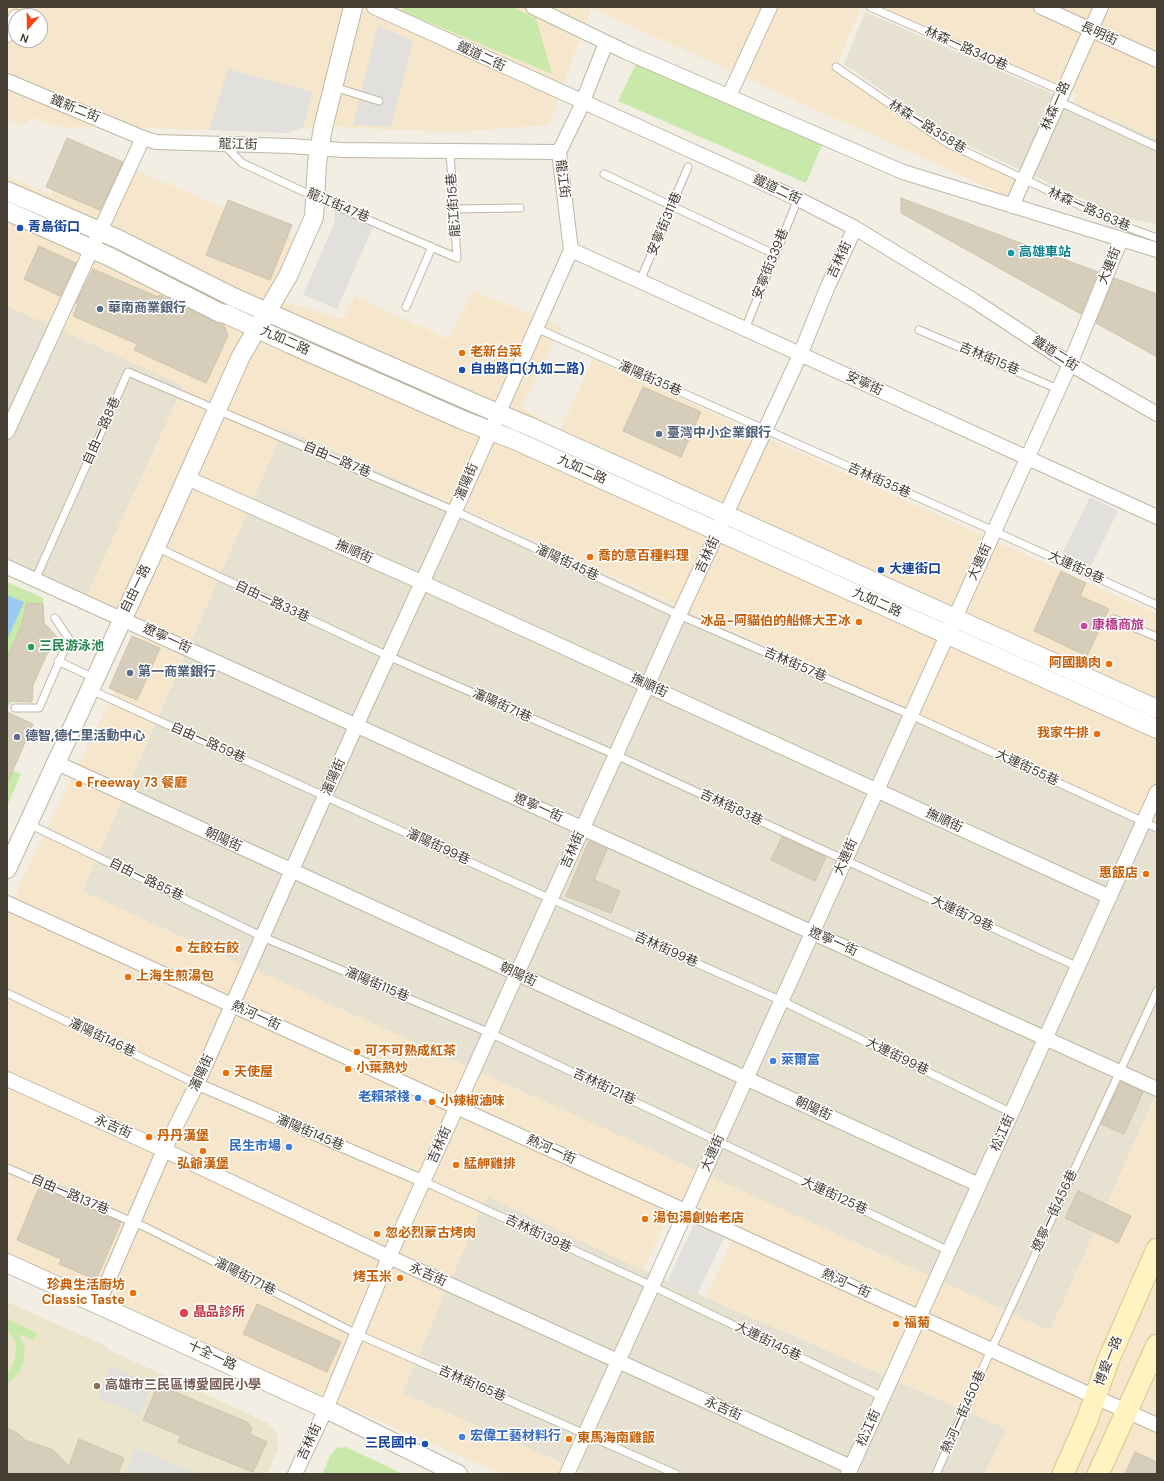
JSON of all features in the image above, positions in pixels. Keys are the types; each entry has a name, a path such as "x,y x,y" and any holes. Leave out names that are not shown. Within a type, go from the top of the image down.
{"main road":[{"name":"博愛一路","path":"1063,1474 1095,1397 1108,1361 1157,1249"},
{"path":"1098,1474 1157,1345"}],"street":[{"name":"自由一路","path":"7,869 156,547 241,356 288,276 314,217 317,163 323,128 353,7"},
{"name":"鐵道二街","path":"374,7 798,199 855,228 973,300 1070,364 1157,414"},
{"path":"534,7 606,43 903,172 1157,250"},
{"path":"729,96 770,7"},
{"name":"長明街","path":"1041,7 1157,60"},
{"name":"林森一路","path":"1012,206 1101,7"},
{"path":"559,152 582,102 606,43"},
{"name":"鐵新二街","path":"7,81 143,138"},
{"path":"7,432 143,138"},
{"name":"龍江街","path":"143,138 156,142 224,145 450,152 559,152 570,250"},
{"name":"九如二路","path":"7,191 100,231 267,312 727,515 1157,709"},
{"name":"九如二路","path":"7,211 92,249 220,313 226,314 257,329 490,430 1157,729"},
{"name":"吉林街","path":"295,1474 326,1409 389,1257 423,1181 616,755 800,355 828,286 855,228"},
{"name":"大連街","path":"567,1474 1070,364 1121,239"},
{"name":"安寧街","path":"570,250 1157,517"},
{"name":"瀋陽街","path":"98,1304 164,1150 197,1084 421,582 456,511 490,430 570,250"},
{"name":"撫順街","path":"187,478 648,685 1110,897"},
{"name":"遼寧一街","path":"7,567 1157,1089"},
{"name":"朝陽街","path":"57,763 292,872 979,1185"},
{"name":"松江街","path":"850,1470 1157,792"},
{"name":"熱河一街","path":"7,903 1157,1425"},
{"name":"永吉街","path":"7,1079 164,1150 389,1257 618,1361 850,1470"},
{"name":"瀋陽街145巷","path":"197,1084 423,1181"},
{"name":"十全一路","path":"7,1263 326,1409 458,1474"}],"lane":[{"name":"林森一路340巷","path":"870,7 1060,96 1157,147"},
{"name":"林森一路358巷","path":"836,67 947,143 1023,180"},
{"path":"333,87 379,101"},
{"name":"龍江街47巷","path":"224,145 242,163 314,197 458,258"},
{"name":"龍江街15巷","path":"450,152 458,258"},
{"name":"安寧街311巷","path":"640,281 688,168"},
{"path":"604,174 774,254"},
{"name":"林森一路363巷","path":"1023,180 1124,226 1157,238"},
{"name":"安寧街339巷","path":"745,329 774,254 798,199"},
{"path":"454,208 520,208"},
{"path":"406,307 432,247"},
{"name":"瀋陽街35巷","path":"536,328 765,430"},
{"name":"吉林街15巷","path":"919,330 1058,388"},
{"name":"自由一路8巷","path":"35,580 128,372 218,410"},
{"name":"自由一路7巷","path":"218,410 456,511"},
{"name":"吉林街35巷","path":"765,430 994,531"},
{"name":"瀋陽街45巷","path":"456,511 680,615"},
{"name":"大連街9巷","path":"994,531 1157,606"},
{"name":"自由一路33巷","path":"156,547 388,656"},
{"name":"吉林街57巷","path":"680,615 911,715"},
{"path":"15,708 38,708 69,639 55,618"},
{"path":"1114,619 1157,637"},
{"name":"瀋陽街71巷","path":"388,656 616,755"},
{"name":"自由一路59巷","path":"58,661 92,684 326,796"},
{"name":"大連街55巷","path":"911,715 1157,828"},
{"name":"吉林街83巷","path":"616,755 845,860"},
{"name":"瀋陽街99巷","path":"326,796 551,899"},
{"name":"自由一路85巷","path":"29,824 263,937"},
{"name":"大連街79巷","path":"845,860 1078,967"},
{"name":"吉林街99巷","path":"551,899 782,1001"},
{"name":"瀋陽街115巷","path":"263,937 490,1033"},
{"name":"遼寧一街456巷","path":"991,1350 1157,991"},
{"name":"瀋陽街146巷","path":"7,993 197,1084"},
{"name":"大連街99巷","path":"782,1001 1012,1113"},
{"name":"吉林街121巷","path":"490,1033 718,1141"},
{"name":"大連街125巷","path":"718,1141 949,1250"},
{"name":"自由一路137巷","path":"7,1168 133,1222"},
{"name":"吉林街139巷","path":"423,1181 652,1286"},
{"name":"瀋陽街171巷","path":"133,1222 357,1334"},
{"name":"大連街145巷","path":"652,1286 883,1398"},
{"name":"吉林街165巷","path":"357,1334 586,1433 676,1474"},
{"name":"熱河一街450巷","path":"936,1474 991,1350"}],"shaded area":[{"path":"7,7 861,7 836,67 947,143 1020,182 1012,198 591,8 549,125 454,132 351,128 322,124 286,133 154,128 55,127 31,117 23,126 7,119"},
{"path":"881,7 1157,7 1157,139 1074,103 1077,94"},
{"path":"865,12 1157,139 1157,224 1122,217 948,136 844,64"},
{"path":"378,25 413,41 391,127 353,125"},
{"path":"228,69 313,92 303,127 286,133 209,130"},
{"path":"69,141 299,241 269,297 343,319 355,296 448,339 474,291 562,327 521,408 561,429 593,359 1157,614 1157,825 622,580 284,428 82,891 1050,1331 1157,1092 1157,1474 984,1474 1007,1429 706,1297 732,1241 669,1214 643,1270 487,1196 402,1393 588,1474 502,1474 226,1355 7,1252 7,916 28,867 148,623 87,595 184,386 7,306 7,176 51,195"},
{"path":"335,211 373,227 337,309 303,295 334,224"},
{"path":"7,306 184,385 87,595 7,558"},
{"path":"284,428 1157,825 1157,1092 1050,1331 82,892"},
{"path":"1090,497 1118,511 1091,566 1062,554"},
{"path":"487,1196 643,1270 1007,1429 984,1474 588,1474 402,1393"},
{"path":"694,1224 724,1238 696,1296 667,1282"},
{"name":"高雄市三民區博愛國民小學","path":"7,1302 106,1346 107,1349 268,1423 277,1433 278,1450 267,1474 7,1474"},
{"path":"111,1366 153,1384 139,1416 97,1397"},
{"path":"136,1448 197,1474 133,1474 126,1471"}],"green space":[{"path":"404,7 512,7 536,18 552,74 402,11"},
{"path":"636,64 822,145 806,183 618,101"},
{"name":"三民游泳池","path":"7,582 43,598 44,623 61,641 47,654 33,685 32,702 13,701 7,707"},
{"path":"7,768 21,774 7,806"},
{"path":"7,1319 37,1333 34,1340 19,1334 25,1349 24,1359 20,1371 7,1385 7,1375 14,1362 16,1351 15,1341 7,1329"},
{"path":"346,1447 403,1474 322,1474 330,1456 336,1448"}],"water":[{"path":"7,595 24,602 7,640"}],"building":[{"path":"67,138 123,162 100,210 46,187"},
{"name":"高雄車站","path":"901,198 1098,272 1081,314 901,213"},
{"path":"228,200 292,225 270,280 206,255"},
{"path":"39,246 76,263 60,296 24,279"},
{"path":"93,269 158,297 159,295 224,325 228,336 206,383 134,350 137,344 73,316 78,304 76,303"},
{"path":"1114,278 1157,294 1157,357 1096,323"},
{"path":"643,387 701,412 681,457 623,431"},
{"path":"1061,571 1086,583 1080,596 1109,609 1087,656 1034,631"},
{"name":"三民游泳池","path":"27,603 43,604 44,623 61,641 47,654 33,685 32,702 7,701 7,658 22,625"},
{"path":"132,636 160,648 137,700 109,688"},
{"name":"德智,德仁里活動中心","path":"7,712 33,724 7,784"},
{"path":"782,837 826,857 815,881 771,860"},
{"path":"589,841 607,849 594,880 620,891 611,913 566,896"},
{"path":"1121,1082 1143,1092 1124,1134 1101,1124"},
{"path":"39,1187 121,1222 96,1280 59,1264 61,1259 17,1240"},
{"path":"1078,1191 1131,1216 1118,1243 1065,1218"},
{"path":"257,1304 341,1342 327,1372 243,1334"},
{"path":"158,1385 247,1422 252,1428 250,1434 267,1442 253,1472 178,1442 181,1436 143,1420"},
{"path":"7,1428 19,1434 25,1440 53,1450 69,1466 79,1439 124,1458 118,1474 7,1474"},
{"path":"1135,1452 1157,1462 1157,1474 1125,1474"}],"place":[{"name":"青島街口","path":"20,228"},
{"name":"高雄車站","path":"1011,253"},
{"name":"華南商業銀行","path":"100,309"},
{"name":"老新台菜","path":"462,353"},
{"name":"自由路口(九如二路)","path":"462,370"},
{"name":"臺灣中小企業銀行","path":"659,434"},
{"name":"喬的意百種料理","path":"590,557"},
{"name":"大連街口","path":"881,570"},
{"name":"冰品-阿貓伯的船條大王冰","path":"859,622"},
{"name":"康橋商旅","path":"1084,626"},
{"name":"三民游泳池","path":"31,647"},
{"name":"阿國鵝肉","path":"1109,664"},
{"name":"第一商業銀行","path":"130,673"},
{"name":"我家牛排","path":"1097,734"},
{"name":"德智,德仁里活動中心","path":"17,737"},
{"name":"Freeway 73 餐廳","path":"79,784"},
{"name":"惠飯店","path":"1146,874"},
{"name":"左餃右餃","path":"179,949"},
{"name":"上海生煎湯包","path":"128,977"},
{"name":"可不可熟成紅茶","path":"357,1052"},
{"name":"萊爾富","path":"773,1061"},
{"name":"小葉熱炒","path":"348,1069"},
{"name":"天使屋","path":"226,1073"},
{"name":"老賴茶棧","path":"418,1098"},
{"name":"小辣椒滷味","path":"432,1102"},
{"name":"丹丹漢堡","path":"149,1137"},
{"name":"民生市場","path":"289,1147"},
{"name":"弘爺漢堡","path":"203,1151"},
{"name":"艋舺雞排","path":"456,1165"},
{"name":"湯包湯創始老店","path":"645,1219"},
{"name":"忽必烈蒙古烤肉","path":"377,1234"},
{"name":"烤玉米","path":"400,1278"},
{"name":"珍典生活廚坊 Classic Taste","path":"133,1293"},
{"name":"晶品診所","path":"184,1313"},
{"name":"福菊","path":"896,1324"},
{"name":"高雄市三民區博愛國民小學","path":"97,1386"},
{"name":"宏偉工藝材料行","path":"462,1437"},
{"name":"東馬海南雞飯","path":"569,1439"},
{"name":"三民國中","path":"425,1444"}]}
